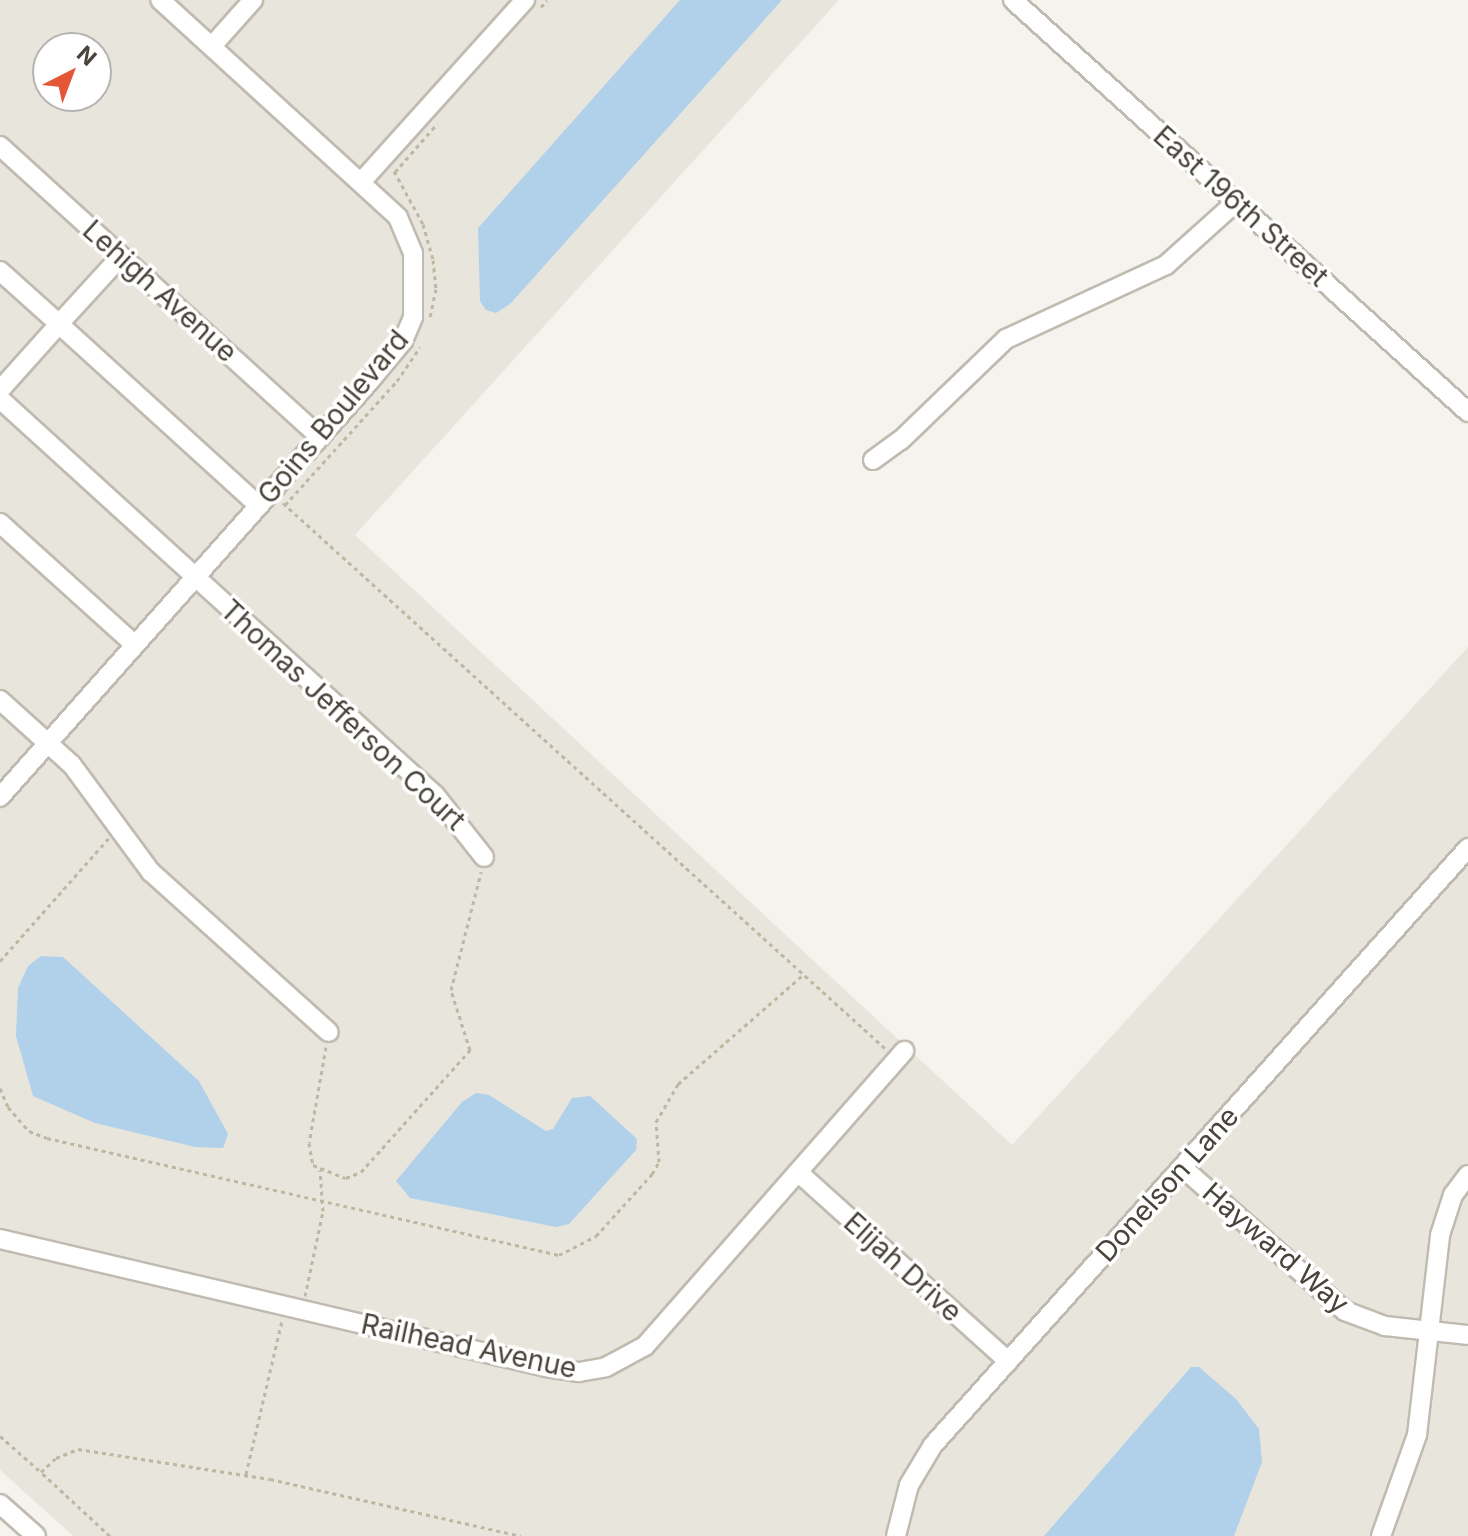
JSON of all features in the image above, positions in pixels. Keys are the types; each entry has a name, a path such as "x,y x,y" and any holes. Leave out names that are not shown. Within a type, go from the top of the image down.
{"street":[{"name":"Goins Boulevard","path":"0,797 395,352 413,317 416,285 407,234 398,217 160,0"},
{"path":"212,46 253,0"},
{"path":"362,181 525,0"},
{"name":"East 196th Street","path":"1013,0 1468,412"},
{"name":"Lehigh Avenue","path":"0,146 320,437"},
{"path":"873,460 901,440 1006,339 1166,265 1236,202"},
{"path":"0,390 121,256"},
{"path":"0,271 265,499"},
{"name":"Thomas Jefferson Court","path":"0,399 435,795 484,857"},
{"path":"0,523 135,645"},
{"path":"0,700 82,776 151,872 329,1032"},
{"name":"Donelson Lane","path":"896,1536 920,1462 1468,848"},
{"name":"Railhead Avenue","path":"0,1239 564,1371 606,1367 645,1346 901,1055"},
{"name":"Hayward Way","path":"1182,1167 1345,1311 1385,1326 1468,1335"},
{"name":"Elijah Drive","path":"798,1172 1008,1361"},
{"path":"1381,1536 1414,1448 1440,1235 1453,1195 1468,1175"},
{"path":"0,1504 36,1536"}],"path":[{"path":"265,499 804,974 901,1055"},
{"path":"0,961 118,829"},
{"path":"329,1032 309,1143 313,1165 346,1178 361,1172 470,1050 451,990 484,857"},
{"path":"0,1088 8,1107 29,1131 323,1203 533,1252 559,1255 580,1248 596,1236 659,1162 656,1122 678,1084 804,974"},
{"path":"245,1475 323,1203 320,1170"},
{"path":"0,1436 110,1536"},
{"path":"41,1472 78,1449 245,1475 521,1536"}],"shaded area":[{"path":"0,0 839,0 355,535 1012,1145 1468,647 1468,1536 73,1536 0,1470"}],"water":[{"path":"680,0 782,0 511,303 496,313 486,310 480,301 478,228"},
{"path":"41,956 63,957 199,1081 228,1134 223,1148 195,1147 95,1123 33,1096 16,1036 18,988 28,966"},
{"path":"476,1093 489,1095 546,1131 553,1129 572,1098 590,1096 637,1139 636,1150 569,1224 556,1227 410,1198 396,1181 462,1102"},
{"path":"1191,1367 1199,1367 1236,1399 1259,1429 1262,1462 1234,1536 1044,1536"}]}
